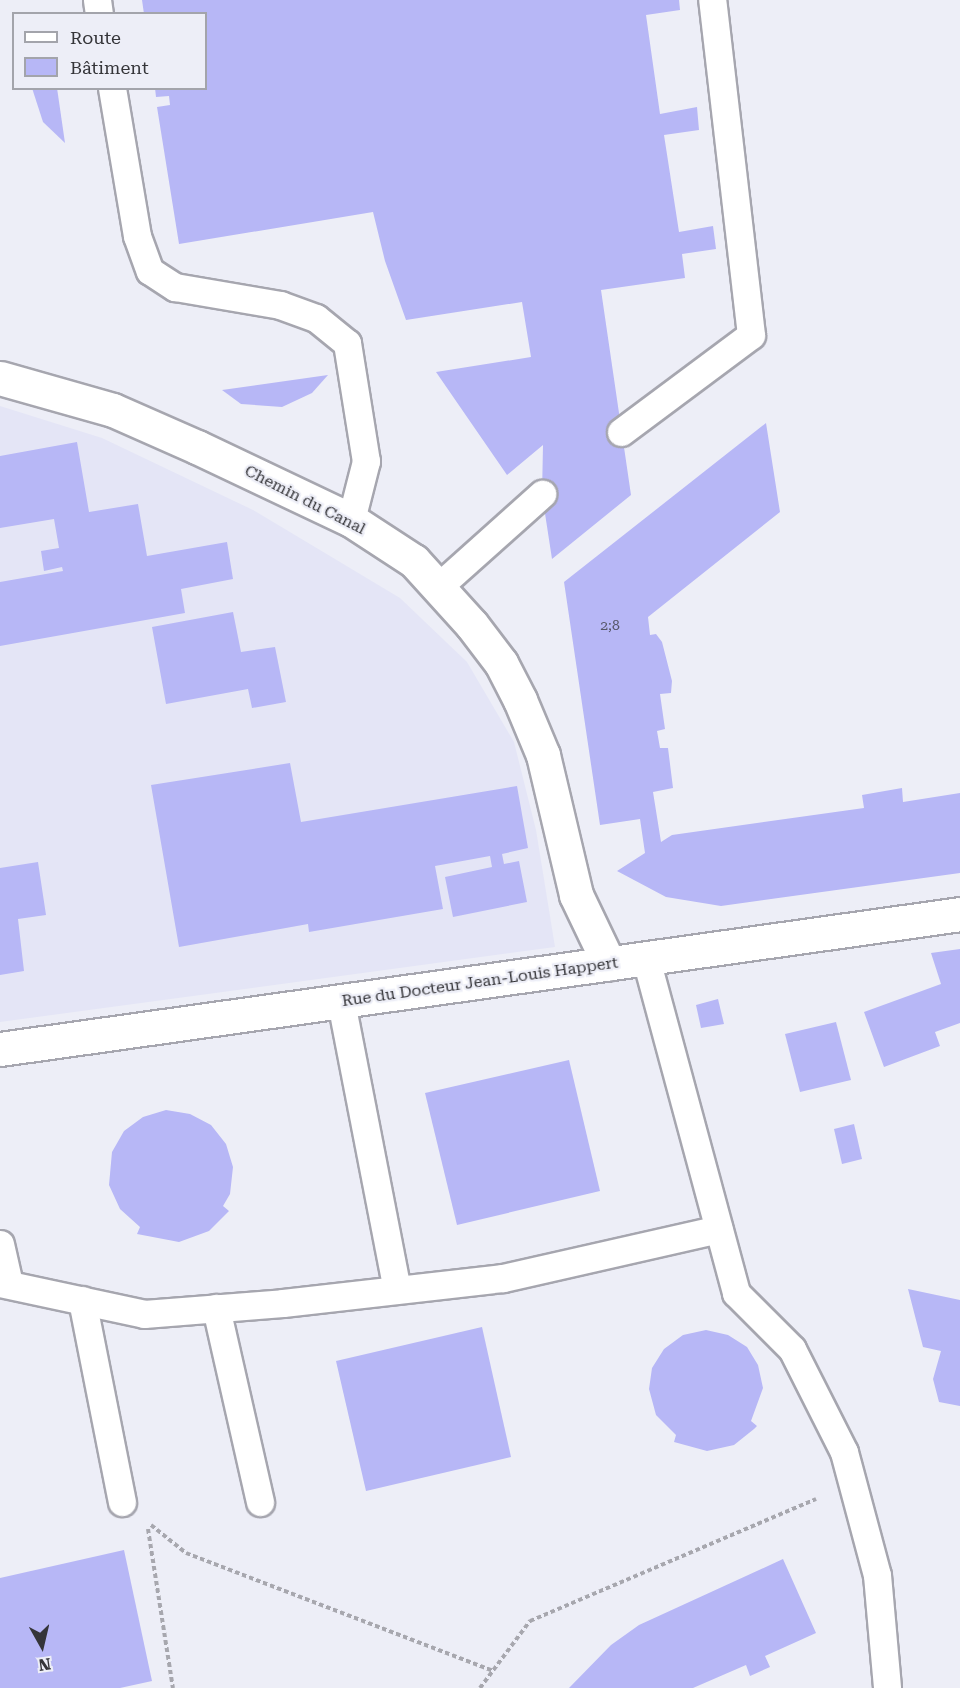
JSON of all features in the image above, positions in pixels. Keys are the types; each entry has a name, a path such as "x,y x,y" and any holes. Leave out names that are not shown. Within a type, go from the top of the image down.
{"street":[{"name":"Chemin du Canal","path":"0,378 113,410 351,520 414,561 501,663 520,700 543,755 576,895 609,964"},
{"name":"Rue du Docteur Jean-Louis Happert","path":"0,1049 960,914"}],"lane":[{"path":"621,432 752,335 712,0"},
{"path":"112,90 137,236 150,271 175,287 279,305 316,318 347,343 366,461 351,520"},
{"path":"438,587 542,494"},
{"path":"646,959 736,1293 792,1349 844,1452 877,1575 887,1688"},
{"path":"341,1002 397,1289"},
{"path":"0,1244 4,1283 144,1314 503,1278 718,1229"},
{"path":"82,1300 122,1502"},
{"path":"216,1308 260,1502"}],"path":[{"path":"480,1688 530,1621 853,1483"},
{"path":"173,1688 147,1522 186,1553 493,1671"}],"shaded area":[{"path":"0,406 102,438 253,510 400,598 467,662 514,742 536,830 555,947 0,1022"}],"building":[{"path":"142,0 679,0 680,10 646,15 660,114 697,107 699,130 664,135 679,232 713,226 716,249 682,254 685,278 601,290 631,495 552,559 542,494 543,445 507,475 436,372 531,357 522,302 406,320 385,261 373,212 179,244 157,107 170,105 169,96 156,97 155,90 207,90 207,12 144,12"},
{"path":"33,90 57,90 65,143 43,122"},
{"path":"328,375 312,393 282,407 241,404 222,390"},
{"path":"766,423 780,512 648,617 650,635 656,634 662,642 672,681 671,693 660,694 665,729 657,731 660,748 668,748 673,788 653,792 661,842 672,835 864,808 862,795 902,788 903,802 960,793 960,873 721,906 666,897 617,871 645,853 640,819 600,825 564,582"},
{"path":"77,442 89,512 138,504 147,556 227,542 233,579 181,589 185,613 0,646 0,582 63,571 62,567 44,571 41,551 59,548 54,519 0,528 0,456"},
{"path":"233,612 241,652 275,647 286,702 252,708 248,689 166,704 152,627"},
{"path":"290,763 301,822 517,786 528,848 502,854 504,864 519,861 527,902 453,917 445,877 492,867 490,856 435,866 443,909 309,932 308,924 179,947 151,785"},
{"path":"38,862 46,915 18,919 24,971 0,975 0,868"},
{"path":"960,949 960,1023 935,1032 940,1046 884,1067 864,1012 941,984 931,953"},
{"path":"718,999 724,1024 701,1028 696,1005"},
{"path":"836,1022 851,1080 800,1092 785,1034"},
{"path":"569,1060 600,1191 457,1225 425,1093"},
{"path":"166,1110 190,1114 211,1125 226,1144 233,1167 230,1194 223,1206 229,1211 209,1231 179,1242 137,1234 140,1227 120,1209 109,1185 112,1152 124,1131 143,1117"},
{"path":"854,1124 862,1159 842,1164 834,1129"},
{"path":"908,1289 960,1300 960,1406 939,1402 933,1379 941,1351 923,1347"},
{"path":"482,1327 511,1457 366,1491 336,1361"},
{"path":"706,1330 728,1335 747,1347 758,1365 763,1388 751,1421 757,1426 734,1445 707,1451 674,1442 676,1435 656,1415 649,1389 652,1368 664,1349 683,1335"},
{"path":"124,1550 152,1681 120,1688 0,1688 0,1578"},
{"path":"783,1559 816,1633 765,1656 770,1667 750,1676 746,1665 693,1688 569,1688 611,1645 639,1625"}]}
